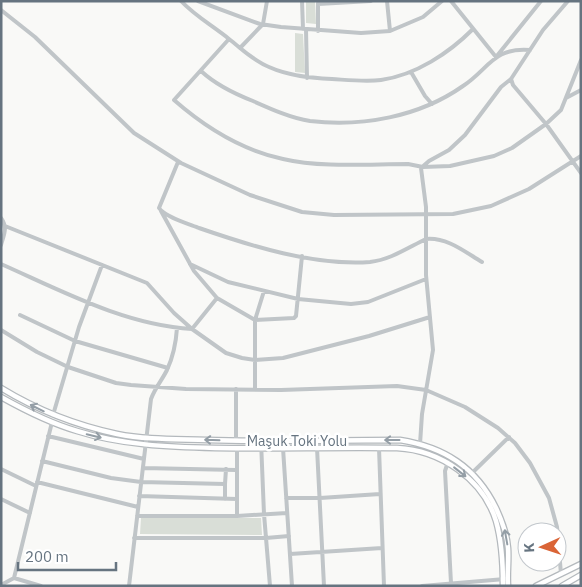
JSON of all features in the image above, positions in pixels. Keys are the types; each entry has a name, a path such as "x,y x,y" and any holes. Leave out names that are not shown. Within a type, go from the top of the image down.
{"main road":[{"name":"Maşuk Toki Yolu","path":"1,388 53,415 117,434 147,438 236,441 400,440 420,444 443,453 466,467 491,498 504,527 508,547 505,579 508,586"},
{"path":"1,397 52,422 96,436 146,444 237,448 407,448 432,454 448,462 465,475 477,488 492,512 501,542 505,579 503,586"},
{"path":"536,586 581,564"},
{"path":"562,586 581,575"}],"street":[{"path":"181,1 188,9 229,39 252,59 270,68 308,78 381,80 411,72 460,43 474,29"},
{"path":"198,1 263,24 360,33 390,31 423,18 442,1"},
{"path":"240,48 263,24 267,1"},
{"path":"302,1 308,78"},
{"path":"318,30 318,2 371,1"},
{"path":"387,1 390,31"},
{"path":"451,1 496,57"},
{"path":"201,70 207,77 237,94 278,112 309,121 366,123 432,104 464,86 496,57 540,1"},
{"path":"422,167 449,150 465,135 501,87 511,80 543,30 568,1"},
{"path":"1,10 35,37 134,133 178,162 250,195 302,212 334,216 453,214 491,206 529,189 581,156"},
{"path":"229,39 174,100 195,118 225,138 244,147 284,160 310,163 408,164 422,167 450,166 494,156 512,148 546,124 561,110 581,60"},
{"path":"496,57 519,49 530,50"},
{"path":"411,72 432,104"},
{"path":"511,80 513,85 546,124 581,173"},
{"path":"566,98 581,90"},
{"path":"178,162 159,208 199,279 217,298 255,320 294,318 296,316 302,256"},
{"path":"420,444 433,350 426,279 426,214 422,167"},
{"path":"161,212 182,222 248,245 302,256 342,262 371,262 383,259 426,238 440,239 482,262"},
{"path":"1,218 6,230 1,245"},
{"path":"5,226 147,283 174,313 192,329 226,353 242,358 255,360 283,358 369,336 430,317"},
{"path":"1,264 89,303 134,318 177,328 192,329"},
{"path":"190,264 228,282 264,291 298,299 352,304 361,303 426,279"},
{"path":"53,415 102,265"},
{"path":"255,389 255,320 264,291"},
{"path":"192,329 217,298"},
{"path":"20,315 76,340 168,368"},
{"path":"128,586 151,399 155,387 168,368 177,328"},
{"path":"1,330 37,352 68,366 116,382 155,387 255,389 397,386 426,390 465,407 498,428 530,463 548,498 557,527 561,574"},
{"path":"236,389 236,441"},
{"path":"14,578 52,422"},
{"path":"48,436 144,459"},
{"path":"472,473 508,438"},
{"path":"261,441 264,514 270,586"},
{"path":"237,448 237,516"},
{"path":"283,448 292,586"},
{"path":"317,448 324,586"},
{"path":"379,448 384,586"},
{"path":"42,461 110,478 141,482 225,484"},
{"path":"448,462 445,471 451,583"},
{"path":"142,468 236,470"},
{"path":"1,469 37,484 138,507"},
{"path":"226,469 226,499"},
{"path":"286,498 380,494"},
{"path":"139,496 237,499"},
{"path":"1,499 30,513"},
{"path":"137,516 237,516 287,513"},
{"path":"134,538 266,538 288,536"},
{"path":"290,554 382,548"},
{"path":"1,585 14,578 41,586"},
{"path":"422,586 505,579"}],"shaded area":[{"path":"306,1 315,1 316,24 306,23"},
{"path":"295,33 303,34 305,73 295,72"},
{"path":"141,518 261,518 262,535 140,534"}]}
